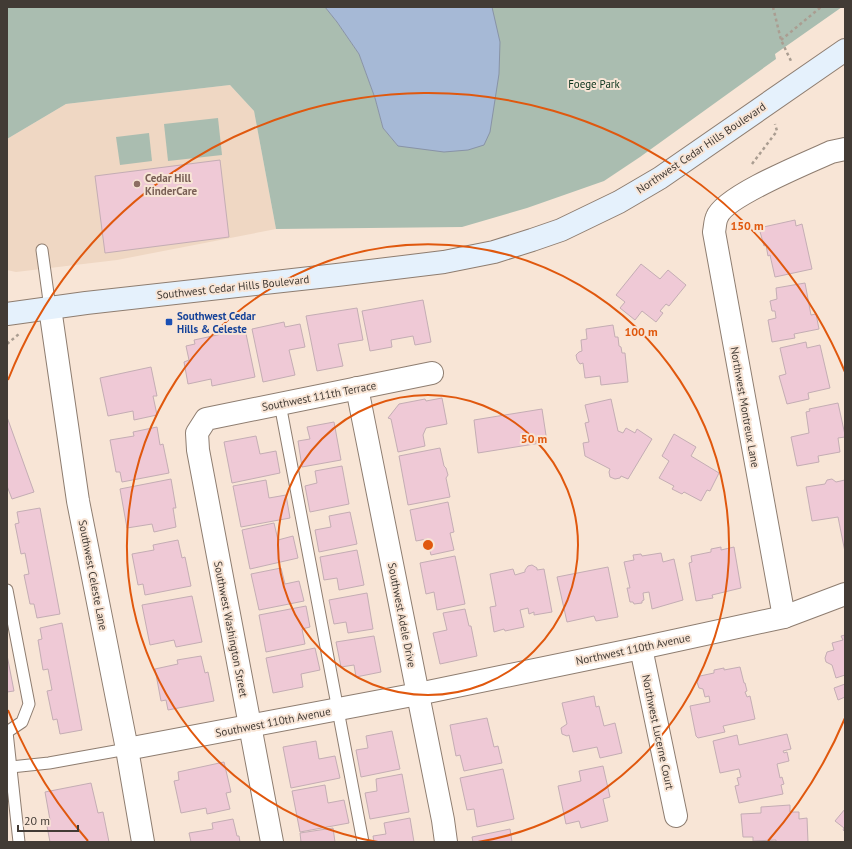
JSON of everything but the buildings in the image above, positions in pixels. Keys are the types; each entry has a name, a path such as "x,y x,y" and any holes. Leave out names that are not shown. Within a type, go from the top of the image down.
{"main road":[{"name":"Northwest Cedar Hills Boulevard","path":"459,260 494,252 561,230 619,202 660,178 845,50"},
{"name":"Southwest Cedar Hills Boulevard","path":"7,314 86,302 459,260"}],"street":[{"path":"739,196 830,152 845,149"},
{"name":"Northwest Montreux Lane","path":"739,196 717,216 714,232 784,616"},
{"name":"Southwest Celeste Lane","path":"50,308 78,500 144,842"},
{"name":"Southwest 111th Terrace","path":"206,419 432,373"},
{"name":"Southwest Adele Drive","path":"357,388 443,820 446,842"},
{"name":"Southwest Washington Street","path":"206,419 197,433 198,450 272,842"},
{"name":"Northwest 110th Avenue","path":"418,694 641,648 784,616 845,594"},
{"name":"Northwest Lucerne Court","path":"641,648 676,816"},
{"name":"Southwest 110th Avenue","path":"127,749 418,694"}],"lane":[{"path":"42,250 50,308"},
{"path":"280,404 363,842"},
{"path":"7,590 29,704 22,722 7,732 19,842"},
{"path":"11,767 49,763 127,749"}],"path":[{"path":"773,7 781,40 802,80"},
{"path":"781,40 821,7"},
{"path":"739,196 749,169 777,131 769,102"}],"shaded area":[{"name":"Cedar Hill KinderCare","path":"230,85 254,111 276,229 117,260 16,272 7,270 7,139 66,104"}],"green space":[{"name":"Foege Park","path":"7,7 325,7 359,54 375,98 383,128 398,146 372,7 842,7 775,54 776,59 640,157 604,181 527,208 462,227 276,229 254,111 230,85 66,104 7,139"},
{"path":"218,118 222,155 168,161 164,124"},
{"path":"149,133 152,161 120,165 116,137"}],"water":[{"path":"325,7 492,7 500,42 499,74 490,132 484,145 468,150 444,152 398,146 383,128 375,98 359,54"}],"place":[{"name":"Cedar Hill KinderCare","path":"137,184"},
{"name":"Southwest Cedar Hills & Celeste","path":"169,322"}]}
